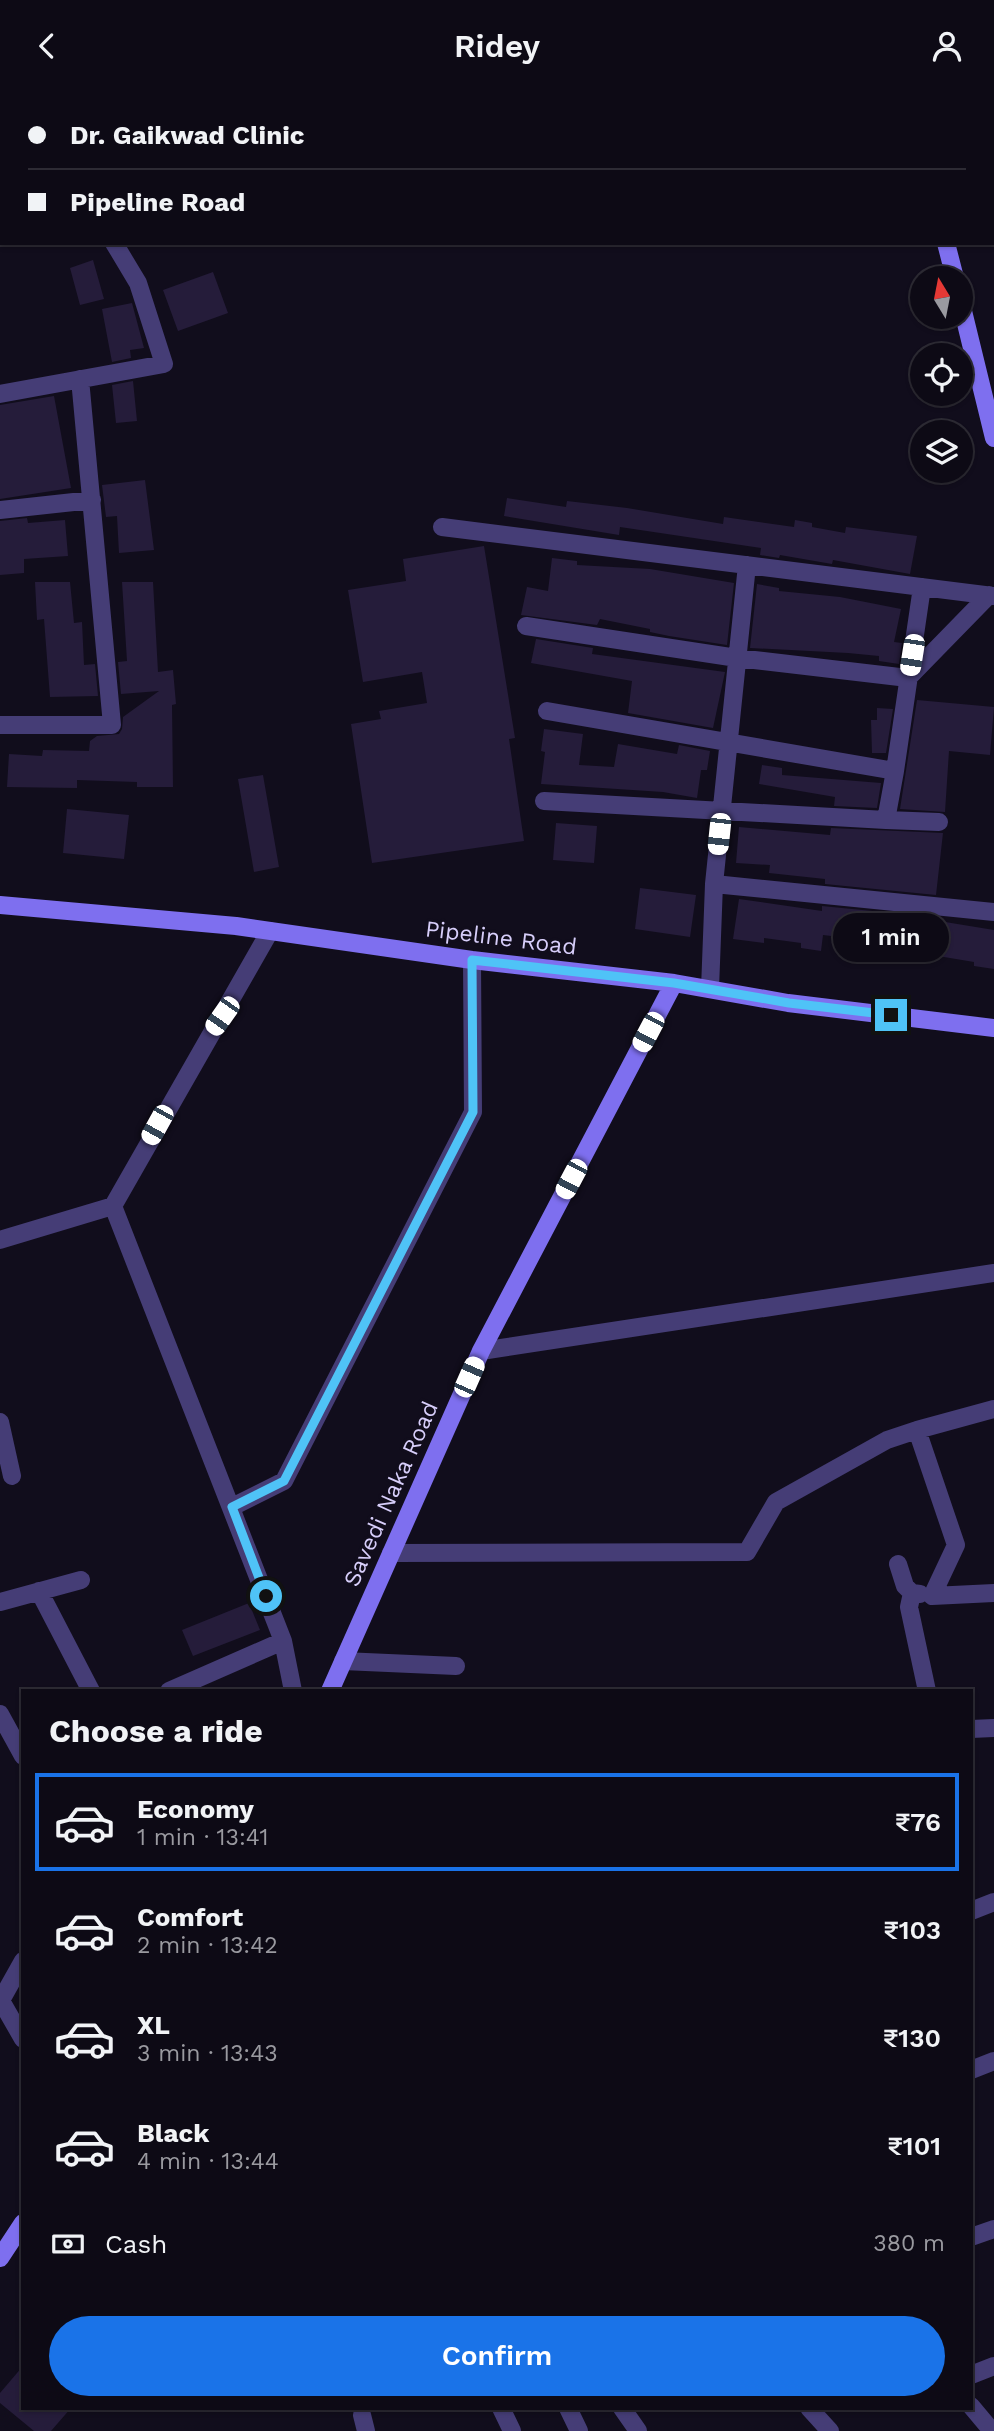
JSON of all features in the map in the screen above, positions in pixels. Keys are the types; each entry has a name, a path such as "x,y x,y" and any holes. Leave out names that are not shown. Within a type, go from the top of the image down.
{"street":[{"path":"0,394 164,364 138,283 115,245"},
{"path":"947,245 952,266"},
{"path":"967,329 994,438"},
{"path":"0,725 112,725 80,379"},
{"path":"0,510 92,500"},
{"path":"442,527 991,595"},
{"path":"710,989 714,884 747,565"},
{"path":"886,820 922,587"},
{"path":"908,678 991,595"},
{"path":"526,626 737,658 908,678"},
{"path":"547,711 895,771"},
{"path":"544,801 939,822"},
{"path":"714,884 994,912"},
{"name":"Pipeline Road","path":"0,905 270,931 472,960 674,983 789,1003 994,1028"},
{"path":"0,1240 113,1206 270,931"},
{"path":"232,1507 284,1481 473,1112 472,960"},
{"name":"Savedi Naka Road","path":"331,1689 481,1351 674,983"},
{"path":"113,1206 283,1640 293,1689"},
{"path":"481,1351 994,1273"},
{"path":"391,1553 747,1552 776,1502 887,1440 994,1409"},
{"path":"0,1422 12,1476"},
{"path":"917,1430 956,1545 932,1596"},
{"path":"898,1564 905,1586 912,1593 932,1596 994,1593"},
{"path":"0,1602 81,1580"},
{"path":"39,1591 90,1689"},
{"path":"912,1593 909,1607 927,1689"},
{"path":"173,1689 283,1640"},
{"path":"343,1661 456,1666"},
{"path":"0,1714 21,1752"},
{"path":"973,1729 994,1728"},
{"path":"973,1910 994,1902"},
{"path":"21,1964 0,2001 21,2036"},
{"path":"973,2069 994,2061"},
{"path":"0,2257 21,2226"},
{"path":"973,2236 994,2229"},
{"path":"973,2374 994,2365"},
{"path":"973,2408 992,2431"},
{"path":"501,2410 512,2431"},
{"path":"569,2410 579,2431"},
{"path":"623,2410 638,2431"},
{"path":"810,2410 830,2431"}],"building":[{"path":"93,260 104,299 80,305 70,268"},
{"path":"213,272 228,313 178,331 163,290"},
{"path":"132,303 144,348 130,350 131,358 112,362 102,309"},
{"path":"133,381 137,421 116,423 112,385"},
{"path":"54,396 71,488 0,499 0,405"},
{"path":"145,480 154,550 119,553 117,516 106,517 102,485"},
{"path":"507,498 566,507 567,501 627,508 723,524 724,517 794,527 795,520 812,523 812,527 845,533 846,527 917,536 910,574 833,560 832,564 780,555 779,558 760,555 761,548 620,527 619,535 504,516"},
{"path":"27,518 28,523 65,520 68,556 24,559 24,573 0,575 0,521"},
{"path":"484,546 515,738 509,739 524,841 372,863 351,724 381,719 379,711 427,703 422,672 363,682 348,590 406,581 403,559"},
{"path":"552,558 577,561 577,565 650,569 734,583 727,645 669,636 650,632 650,629 600,619 597,625 521,615 527,587 548,591"},
{"path":"35,582 70,582 74,623 82,622 84,665 95,664 98,696 50,697 44,619 37,620"},
{"path":"122,582 153,582 158,672 173,670 176,704 172,705 173,787 137,787 137,782 77,780 77,788 7,787 9,754 42,756 43,750 89,751 90,741 97,736 119,734 123,717 159,691 121,694 118,662 127,661"},
{"path":"757,584 779,588 779,591 840,597 901,609 894,642 902,643 899,664 879,661 879,656 750,648"},
{"path":"536,639 593,648 592,654 725,672 713,728 628,713 632,681 531,663"},
{"path":"917,700 994,707 990,755 949,751 945,812 900,809"},
{"path":"877,708 893,709 886,753 872,753 871,720 877,720"},
{"path":"544,729 583,734 579,765 614,767 618,744 677,754 679,745 710,751 707,770 701,770 697,798 663,792 541,784 545,752 541,751"},
{"path":"762,765 782,768 782,775 881,783 877,808 834,806 835,797 759,784"},
{"path":"263,775 279,867 254,872 238,779"},
{"path":"67,809 129,815 124,859 63,853"},
{"path":"556,823 597,826 594,863 553,860"},
{"path":"739,827 830,835 831,828 943,833 936,895 825,884 825,879 769,873 770,865 736,863"},
{"path":"640,888 696,895 690,937 635,929"},
{"path":"739,899 822,911 822,906 933,917 933,920 994,930 994,969 974,966 974,962 926,954 925,958 855,949 856,939 823,935 821,951 801,948 801,943 764,938 764,943 733,939"},
{"path":"249,1603 260,1630 193,1656 182,1630"},
{"path":"21,2368 21,2410 69,2410 51,2431 34,2431 0,2403 0,2393"}],"route":[{"path":"266,1596 232,1507 284,1481 473,1112 472,960 674,983 789,1003 891,1015"}]}
